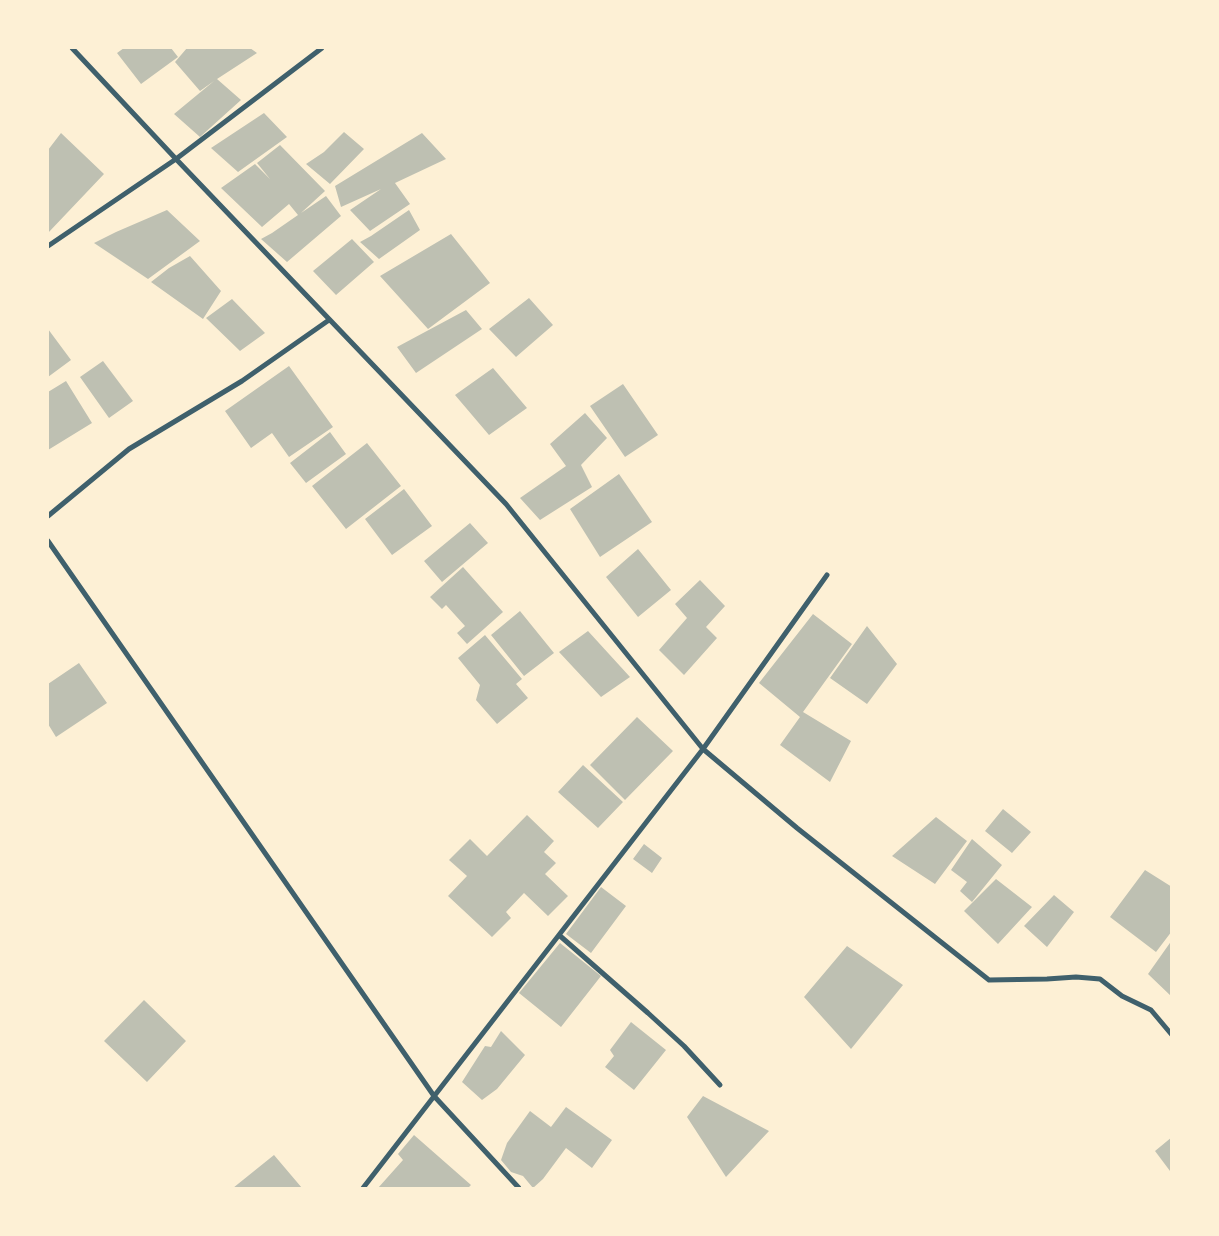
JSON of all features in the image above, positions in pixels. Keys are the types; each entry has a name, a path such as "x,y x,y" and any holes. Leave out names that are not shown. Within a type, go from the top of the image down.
{"street":[{"path":"72,48 506,504 703,748 796,828 989,980 1076,977 1100,979 1122,996 1151,1010 1172,1035"},
{"path":"48,246 176,159 322,48"},
{"path":"48,516 129,449 242,381 329,320"},
{"path":"48,541 434,1096 519,1188"},
{"path":"363,1188 703,748 827,575"},
{"path":"559,935 684,1046 720,1085"}],"building":[{"path":"124,48 171,48 178,57 141,84 117,53"},
{"path":"187,48 250,48 257,53 217,79 241,100 200,137 174,114 214,81 200,91 175,62"},
{"path":"264,113 287,137 238,172 211,148"},
{"path":"344,132 364,149 330,184 306,164 324,152"},
{"path":"61,133 104,174 48,233 48,150"},
{"path":"422,133 446,159 395,183 410,204 370,231 350,210 381,189 341,207 335,186"},
{"path":"280,145 325,191 301,213 326,196 341,216 287,262 261,239 298,215 289,204 262,227 221,188 255,164 270,179 257,163"},
{"path":"167,210 200,241 148,279 94,243 116,232"},
{"path":"409,210 420,230 379,259 360,242 371,236"},
{"path":"451,234 490,283 428,329 380,276"},
{"path":"352,239 374,262 336,295 313,271"},
{"path":"190,256 221,291 203,319 151,282 169,268"},
{"path":"529,298 553,325 516,357 489,329"},
{"path":"232,299 265,333 240,351 206,318"},
{"path":"466,310 482,329 416,373 397,347"},
{"path":"48,329 71,360 48,377"},
{"path":"103,361 133,401 109,418 80,377"},
{"path":"289,366 333,427 289,457 272,433 251,448 225,411"},
{"path":"493,368 527,408 489,435 455,395"},
{"path":"66,381 92,423 48,450 48,392"},
{"path":"623,384 658,435 625,457 590,406"},
{"path":"585,413 607,438 581,465 592,487 540,520 520,498 566,466 550,444"},
{"path":"330,432 346,454 306,483 290,463"},
{"path":"367,443 401,486 346,529 312,486"},
{"path":"619,474 652,522 600,557 570,509"},
{"path":"404,489 432,526 392,555 365,519"},
{"path":"470,523 488,543 442,582 424,561"},
{"path":"638,549 671,590 638,617 606,577"},
{"path":"463,567 503,612 467,644 457,633 465,626 446,605 442,609 430,597"},
{"path":"700,580 725,606 706,627 717,638 684,675 659,650 687,618 675,604"},
{"path":"520,611 554,653 524,676 491,635"},
{"path":"813,614 852,644 803,712 851,741 830,782 780,745 800,717 759,683"},
{"path":"867,626 897,664 867,704 830,678"},
{"path":"588,631 630,677 601,697 559,652"},
{"path":"485,635 522,679 516,684 528,698 497,724 476,700 480,685 458,658"},
{"path":"79,663 107,703 56,737 48,724 48,684"},
{"path":"637,717 673,751 625,800 590,765"},
{"path":"583,765 623,802 598,828 558,792"},
{"path":"1003,809 1031,832 1012,853 985,831"},
{"path":"527,815 554,841 544,852 556,863 545,874 568,896 548,916 524,893 506,912 511,918 492,937 448,896 467,876 449,860 470,839 487,856"},
{"path":"936,817 967,841 935,884 892,856"},
{"path":"972,839 1002,865 972,902 960,891 967,882 951,870"},
{"path":"644,844 662,858 652,873 633,859"},
{"path":"1145,870 1172,887 1172,931 1156,952 1110,917"},
{"path":"996,879 1032,907 998,944 964,911"},
{"path":"601,887 626,906 591,953 566,934"},
{"path":"1054,895 1074,912 1047,947 1024,926"},
{"path":"1172,940 1172,997 1148,974"},
{"path":"560,943 601,976 561,1027 519,993"},
{"path":"847,946 903,985 851,1049 804,997"},
{"path":"144,1000 186,1041 147,1082 104,1041"},
{"path":"631,1022 666,1050 634,1090 605,1067 614,1056 610,1050"},
{"path":"501,1031 525,1055 497,1089 482,1100 462,1082 485,1046 491,1047"},
{"path":"703,1096 769,1131 726,1177 687,1117"},
{"path":"566,1107 612,1140 592,1168 566,1148 543,1179 533,1188 523,1176 511,1172 501,1160 507,1143 530,1111 551,1127"},
{"path":"414,1135 471,1185 468,1188 378,1188 403,1160 398,1154"},
{"path":"1172,1137 1172,1170 1170,1171 1155,1151"},
{"path":"274,1155 302,1188 233,1188"}]}
